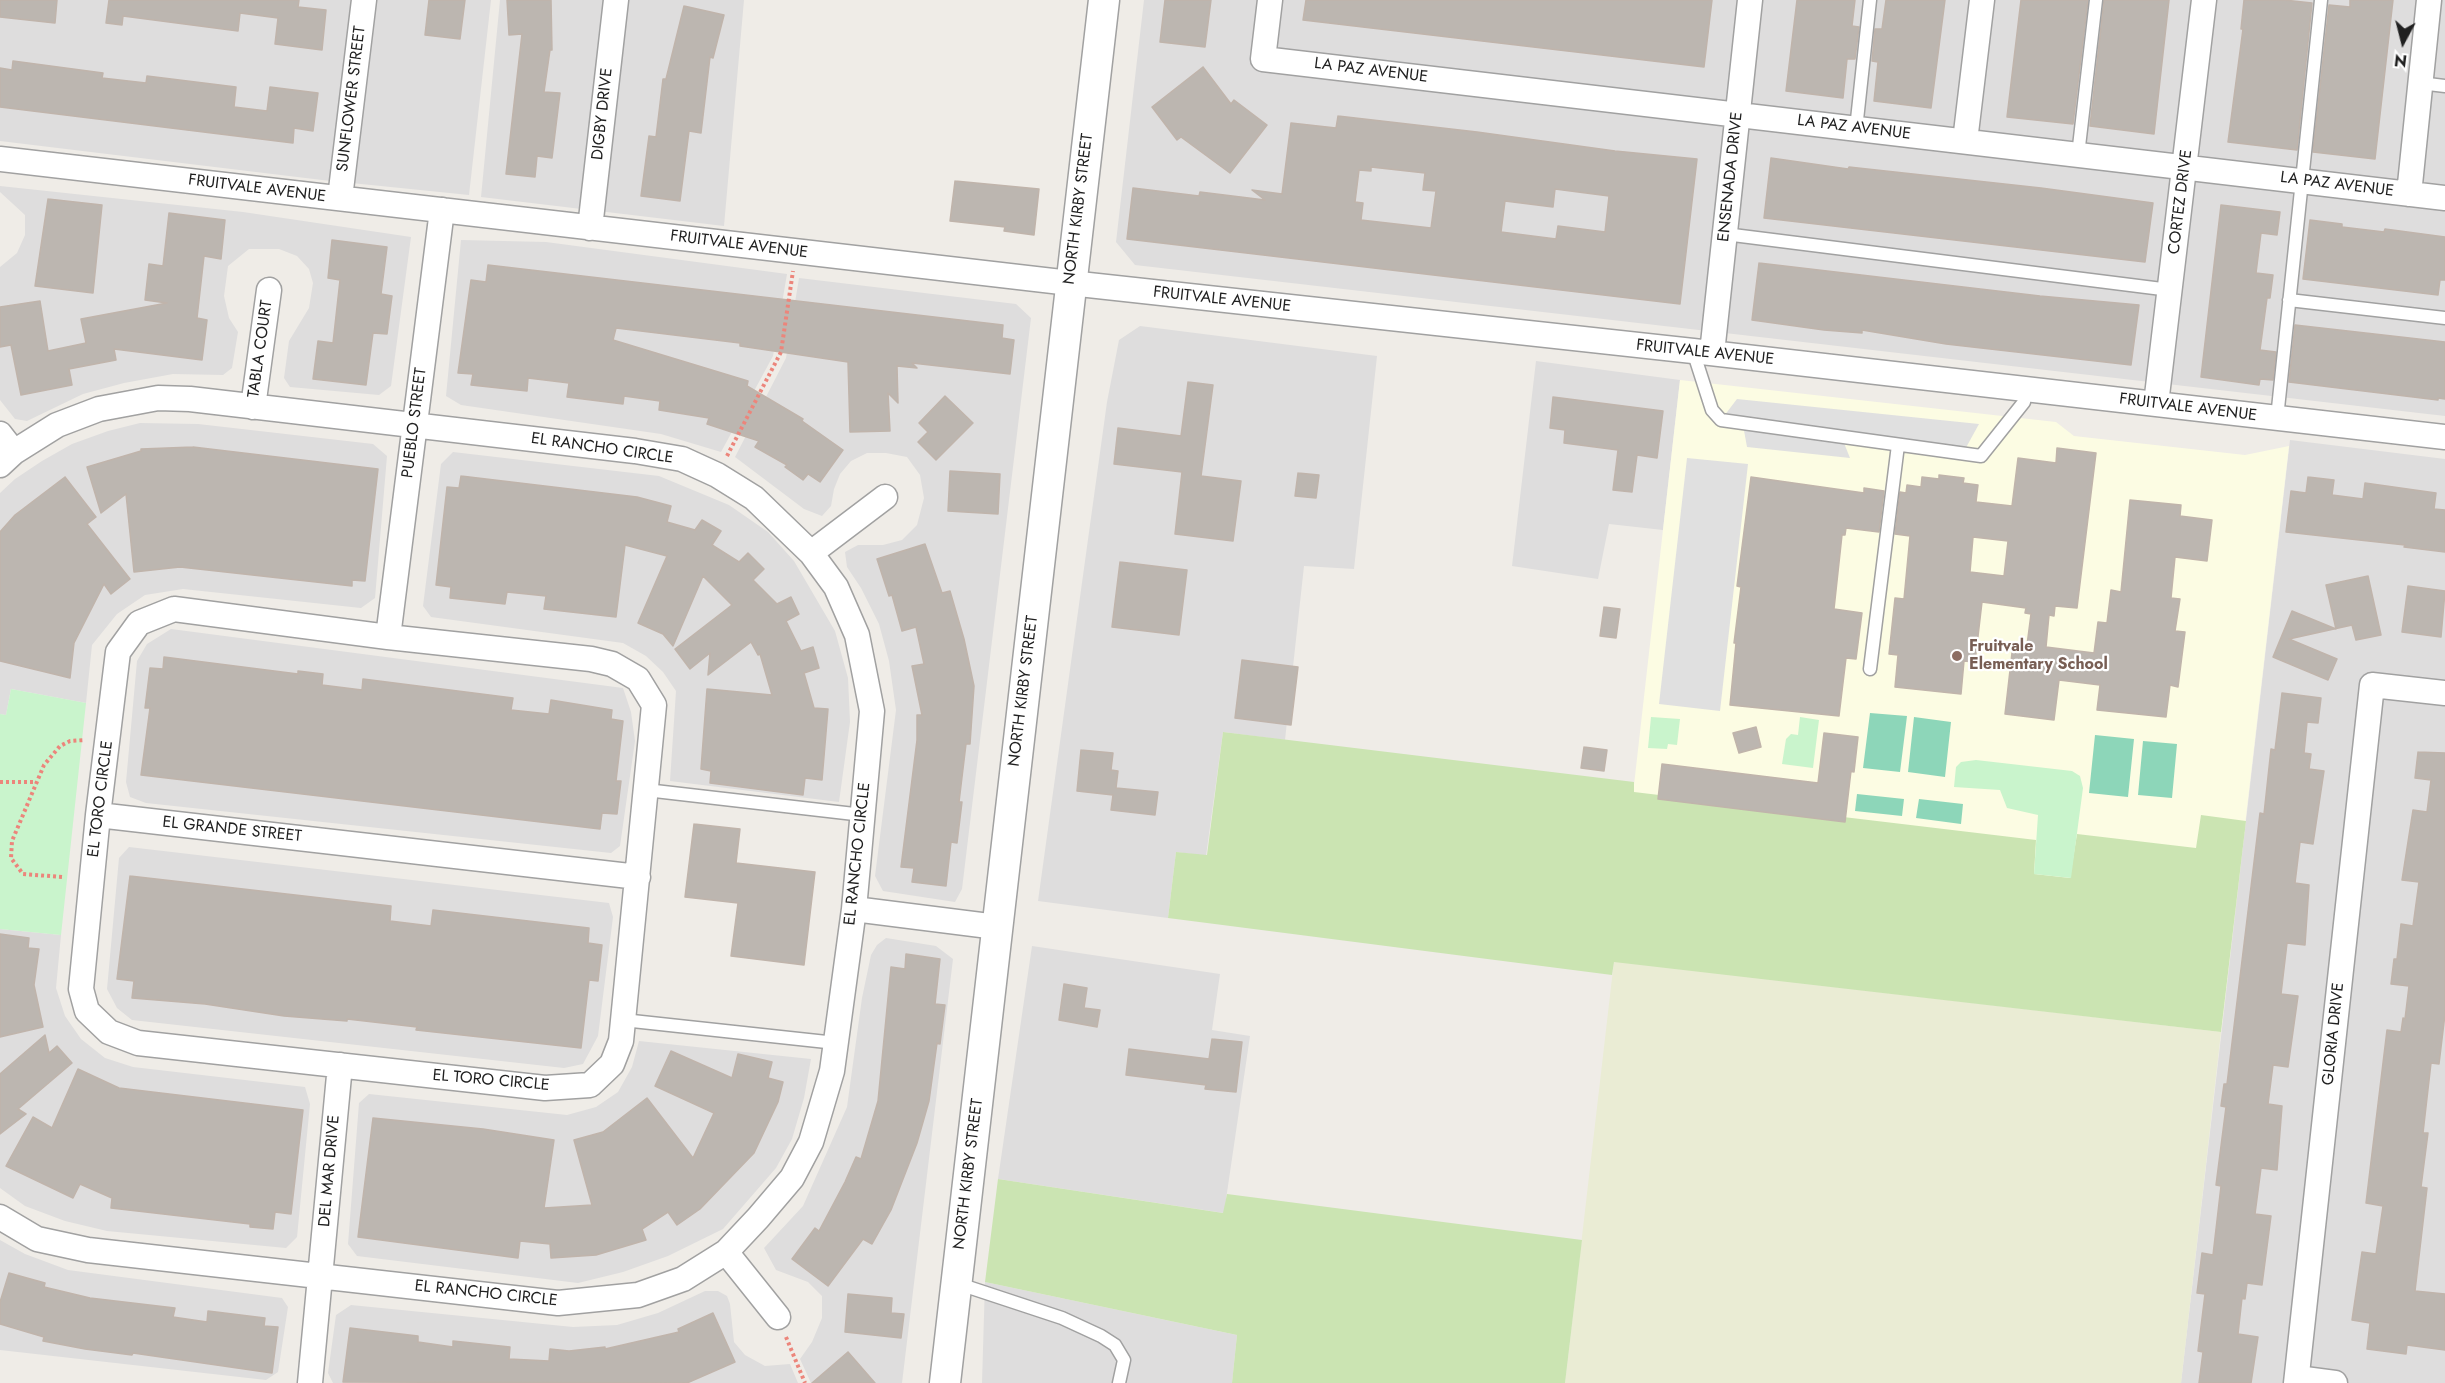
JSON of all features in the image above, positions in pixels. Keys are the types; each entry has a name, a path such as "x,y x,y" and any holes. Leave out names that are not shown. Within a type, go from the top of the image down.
{"street":[{"name":"SUNFLOWER STREET","path":"340,198 364,0"},
{"name":"DIGBY DRIVE","path":"590,228 616,0"},
{"name":"NORTH KIRBY STREET","path":"945,1383 1104,0"},
{"name":"LA PAZ AVENUE","path":"1270,0 1263,59 2445,198"},
{"name":"ENSENADA DRIVE","path":"1702,352 1725,234 1750,0"},
{"path":"1965,141 1982,0"},
{"name":"CORTEZ DRIVE","path":"2156,404 2204,0"},
{"path":"2409,194 2429,0"},
{"name":"FRUITVALE AVENUE","path":"0,159 1070,283 2445,437"},
{"name":"PUEBLO STREET","path":"388,637 442,210"},
{"name":"TABLA COURT","path":"254,407 269,290"},
{"name":"EL RANCHO CIRCLE","path":"0,1217 37,1239 88,1250 558,1303 638,1295 683,1279 726,1252 792,1178 811,1142 832,1071 854,909 872,711 856,635 836,587 811,553 754,498 717,475 682,459 635,451 158,398 99,409 57,425 5,451"},
{"path":"811,553 885,496"},
{"name":"EL TORO CIRCLE","path":"174,609 388,637 591,659 612,664 638,679 654,705 621,1041 612,1064 590,1085 545,1088 138,1043 109,1032 87,1011 81,989 98,815 118,652 139,623 174,609"},
{"name":"GLORIA DRIVE","path":"2297,1381 2372,685 2445,693"},
{"name":"EL GRANDE STREET","path":"98,815 638,877"},
{"path":"854,909 997,927"},
{"name":"DEL MAR DRIVE","path":"310,1383 340,1065"},
{"path":"726,1252 778,1317"},
{"path":"2297,1381 2335,1383"}],"lane":[{"path":"1856,129 1870,0"},
{"path":"2078,155 2096,0"},
{"path":"2277,418 2321,0"},
{"path":"2420,83 2445,86"},
{"path":"1725,234 2170,290"},
{"path":"2289,300 2445,318"},
{"path":"1702,352 1712,410 1721,420 1981,456 2024,402 2027,389"},
{"path":"1870,669 1898,445"},
{"path":"646,790 862,815"},
{"path":"623,1020 836,1042"},
{"path":"956,1283 1062,1318 1101,1336 1115,1345 1124,1360 1119,1383"}],"path":[{"path":"717,475 781,352 793,268"},
{"path":"62,877 24,873 11,858 12,841 44,765 60,746 70,741 85,740"},
{"path":"0,782 36,782"},
{"path":"778,1317 805,1383"}],"shaded area":[{"path":"0,0 491,0 469,195 322,180 0,141"},
{"path":"500,0 744,0 724,226 481,197"},
{"path":"1144,0 2445,0 2445,416 1135,265 1116,242"},
{"path":"0,186 243,212 411,237 391,386 379,395 290,387 284,378 289,341 309,308 313,283 309,269 297,256 279,249 249,249 228,266 224,296 229,318 238,332 232,368 223,375 173,374 124,383 83,394 27,421 15,419 0,400 0,267 17,253 25,235 25,215 0,192"},
{"path":"461,240 546,242 787,274 773,356 721,452 661,434 461,405 446,396"},
{"path":"799,278 1016,304 1031,318 962,889 955,902 883,891 875,876 896,710 889,661 879,624 861,588 847,567 845,552 858,545 883,545 902,540 917,525 924,498 920,475 907,457 886,453 867,453 851,461 840,474 831,506 822,516 804,509 735,457 786,358"},
{"path":"1140,326 1377,356 1354,569 1304,566 1285,740 1223,732 1206,856 1176,852 1168,918 1038,901 1107,402 1119,340"},
{"path":"1536,361 1680,380 1663,530 1609,524 1598,579 1512,566"},
{"name":"Fruitvale Elementary School","path":"1680,380 2056,422 2074,436 2245,455 2289,446 2221,1032 1614,961"},
{"path":"1737,399 1979,424 1963,453 1842,438 1850,458 1747,447 1743,425 1721,420"},
{"path":"140,423 198,424 373,444 387,456 375,598 361,608 183,589 145,595 117,614 92,645 86,703 11,689 6,715 0,714 0,493 15,479 72,444"},
{"path":"2290,440 2445,459 2445,1383 2181,1383"},
{"path":"453,452 659,476 729,505 768,532 794,561 835,631 848,678 850,722 839,802 670,781 676,691 663,672 646,656 623,643 431,617 423,606 441,464"},
{"path":"1687,458 1748,464 1720,711 1659,704"},
{"path":"171,629 623,688 631,712 635,741 620,846 611,853 146,803 130,797 126,782 137,661 147,644"},
{"path":"129,847 609,903 613,917 598,1036 583,1064 564,1068 132,1020 117,1008 107,989 119,858"},
{"path":"0,929 61,935 56,988 65,1016 81,1039 105,1058 133,1067 305,1087 310,1104 297,1237 286,1248 107,1231 65,1221 25,1206 0,1188"},
{"path":"886,938 936,946 953,959 902,1383 811,1383 800,1359 812,1342 822,1318 822,1296 808,1282 776,1270 764,1248 803,1206 847,1107 862,998 871,955 877,945"},
{"path":"1032,946 1220,974 1212,1030 1250,1036 1224,1213 998,1179"},
{"path":"1614,961 2221,1032 2181,1383 1565,1383"},
{"path":"639,1041 811,1059 804,1098 792,1139 776,1168 723,1229 668,1256 623,1272 578,1283 357,1256 348,1244 359,1103 369,1094 567,1115 596,1107 618,1092 632,1067"},
{"path":"0,1240 25,1254 68,1270 282,1298 288,1307 278,1372 266,1380 0,1350"},
{"path":"985,1282 1237,1335 1232,1383 982,1383"},
{"path":"705,1291 718,1291 727,1296 734,1342 745,1355 765,1366 790,1364 798,1383 333,1383 328,1373 336,1315 351,1305 573,1327 617,1325 658,1313"}],"green space":[{"path":"11,689 86,703 61,935 0,929 0,714 6,715"},
{"path":"1870,713 1907,716 1900,772 1863,768"},
{"path":"1651,717 1680,719 1677,745 1668,744 1667,749 1648,748"},
{"path":"1800,717 1819,720 1813,768 1782,764 1786,739 1791,734 1798,735"},
{"path":"1914,717 1951,722 1945,777 1908,772"},
{"path":"1223,732 1634,782 1634,792 2036,840 2034,874 2070,878 2077,834 2196,848 2201,815 2246,821 2221,1032 1614,962 1612,975 1168,918 1176,852 1207,855"},
{"path":"2095,735 2134,739 2128,797 2089,793"},
{"path":"2143,741 2177,744 2172,798 2138,795"},
{"path":"1976,760 2072,771 2080,776 2083,788 2071,878 2034,874 2038,815 2007,808 2000,790 1954,787 1956,767 1961,762"},
{"path":"1857,794 1904,799 1902,816 1855,811"},
{"path":"1919,799 1963,804 1961,824 1916,818"},
{"path":"998,1179 1223,1213 1227,1194 1582,1240 1565,1383 1232,1383 1237,1335 985,1282"}],"building":[{"path":"0,0 57,0 55,23 0,17"},
{"path":"109,0 299,0 298,7 326,10 322,50 275,44 278,18 240,13 238,31 123,16 122,25 106,23"},
{"path":"429,0 465,0 460,39 425,35"},
{"path":"507,0 551,0 552,50 550,50 544,92 560,93 552,158 537,156 535,177 506,174 522,34 509,35"},
{"path":"1165,0 1211,0 1205,47 1160,42"},
{"path":"1306,0 1712,0 1704,67 1303,20"},
{"path":"1797,0 1855,0 1852,26 1859,27 1855,59 1847,59 1843,98 1786,91"},
{"path":"1886,0 1945,0 1931,108 1874,101 1878,62 1872,61 1875,29 1882,29"},
{"path":"2021,0 2088,0 2073,124 2007,117"},
{"path":"2104,0 2169,0 2154,134 2090,126"},
{"path":"2244,0 2312,3 2297,150 2228,142 2243,29 2241,29"},
{"path":"2350,0 2393,0 2375,159 2313,152 2329,5 2350,7"},
{"path":"684,6 724,15 713,58 710,57 701,133 689,131 680,201 641,196 649,136 656,137 663,79 666,79"},
{"path":"13,61 103,73 102,78 146,83 147,76 236,87 234,107 267,111 270,87 318,93 313,131 294,128 293,143 0,107 0,68 12,70"},
{"path":"1203,67 1231,104 1234,100 1267,125 1230,173 1181,137 1177,140 1152,107"},
{"path":"1338,116 1615,151 1697,159 1680,304 1127,239 1133,188 1199,196 1200,192 1265,200 1252,190 1282,194 1291,123 1336,128","holes":["1371,167 1425,173 1423,190 1436,191 1431,228 1361,220 1363,203 1355,202 1359,170 1371,171","1555,189 1609,196 1605,232 1558,226 1556,239 1501,232 1505,201 1553,207"]},
{"path":"1771,158 1848,169 1849,167 2041,188 2153,203 2145,262 1764,218"},
{"path":"955,181 1039,189 1034,235 1004,231 1005,227 950,221"},
{"path":"48,199 102,205 93,293 35,286"},
{"path":"2221,205 2280,212 2277,235 2261,233 2256,273 2273,275 2270,298 2267,298 2260,350 2276,352 2273,380 2260,379 2259,385 2201,377"},
{"path":"169,213 225,220 221,259 204,256 197,318 207,320 202,360 114,349 116,360 69,369 72,385 21,395 11,345 0,347 0,307 40,301 48,351 86,343 81,319 167,303 145,300 149,264 163,266"},
{"path":"2310,220 2342,224 2342,227 2384,232 2385,229 2445,237 2445,280 2440,280 2438,295 2303,279"},
{"path":"332,240 387,247 381,294 392,296 387,334 373,333 366,385 313,379 318,341 333,343 340,280 328,278"},
{"path":"1759,263 2040,296 2139,305 2131,365 1946,344 1862,330 1862,333 1824,330 1752,320"},
{"path":"488,265 1003,325 1002,338 1014,340 1010,374 912,363 917,368 897,366 898,403 888,393 890,431 850,432 848,362 740,346 740,343 616,328 613,340 748,381 747,386 803,419 802,421 843,450 820,482 808,474 803,480 785,467 787,465 755,447 759,441 707,424 709,418 659,410 660,401 624,396 623,404 567,397 569,383 528,378 527,391 471,385 473,374 458,373 471,280 486,282"},
{"path":"2295,325 2445,342 2445,399 2289,382"},
{"path":"1188,382 1213,385 1201,476 1241,481 1233,541 1175,534 1182,472 1114,464 1118,428 1181,436"},
{"path":"945,396 973,423 936,460 918,442 928,432 919,423"},
{"path":"1553,397 1663,411 1657,458 1637,455 1632,492 1613,490 1618,450 1564,443 1565,430 1550,428"},
{"path":"193,447 378,469 365,581 352,580 352,586 180,567 134,572 126,494 101,513 87,467 141,451 141,449"},
{"path":"2057,448 2096,453 2077,608 2055,606 2054,616 2049,615 2046,647 2094,653 2098,622 2107,623 2111,590 2121,592 2130,500 2181,505 2180,516 2212,520 2207,561 2175,557 2171,598 2180,599 2175,631 2185,632 2178,687 2170,685 2166,717 2097,710 2100,685 2059,680 2054,720 2005,714 2013,644 2027,645 2031,614 2025,613 2026,608 1982,602 1975,662 1964,661 1961,694 1895,687 1898,655 1889,654 1895,598 1904,599 1910,536 1895,534 1900,492 1906,493 1907,485 1921,487 1922,477 1939,479 1939,475 1964,478 1963,483 1978,485 1976,502 2012,506 2018,458 2056,463","holes":["1973,537 2008,541 2004,576 1970,572"]},
{"path":"950,471 1000,474 998,514 948,511"},
{"path":"1298,473 1319,475 1316,498 1295,496"},
{"path":"461,476 637,497 671,506 667,522 695,530 702,520 721,531 712,545 739,562 748,553 764,569 753,580 777,604 791,597 799,614 786,621 801,651 813,647 819,668 804,673 814,708 828,709 822,780 805,778 803,795 710,783 711,771 701,769 707,689 772,695 760,654 758,655 751,642 708,675 710,653 690,669 675,649 732,605 703,576 673,646 663,634 638,623 667,556 625,545 616,617 544,609 546,596 507,592 505,604 450,598 451,587 436,585 447,487 459,488"},
{"path":"65,477 96,517 87,524 130,579 111,594 104,584 74,643 70,678 0,661 0,532 15,515"},
{"path":"1751,477 1864,493 1864,488 1884,491 1879,532 1846,528 1845,535 1842,535 1834,609 1862,613 1856,659 1846,658 1839,716 1730,705 1741,587 1737,586"},
{"path":"2308,477 2334,480 2332,495 2363,499 2365,483 2436,493 2434,509 2445,510 2445,552 2404,547 2405,545 2286,532 2291,491 2306,493"},
{"path":"925,544 942,593 950,591 964,639 974,686 970,744 966,744 959,802 962,802 957,843 951,842 946,886 912,882 914,868 901,867 917,740 917,715 922,715 912,666 924,664 916,627 902,631 892,595 889,596 877,559"},
{"path":"1120,562 1187,570 1179,635 1112,627"},
{"path":"2368,576 2381,635 2356,640 2352,625 2336,629 2326,585"},
{"path":"2408,586 2445,591 2441,637 2402,632"},
{"path":"1604,607 1620,609 1616,638 1600,636"},
{"path":"2292,611 2335,629 2289,639 2337,659 2328,680 2273,657"},
{"path":"164,657 298,674 298,671 323,674 322,685 362,690 363,679 513,698 511,710 549,714 551,700 612,710 611,719 623,721 616,781 621,781 617,814 602,813 600,829 141,775 150,708 145,708 150,668 163,669"},
{"path":"1242,660 1298,667 1291,725 1235,718"},
{"path":"2282,693 2321,698 2318,723 2307,722 2304,753 2311,754 2309,769 2324,771 2313,844 2300,842 2295,883 2309,885 2305,945 2287,943 2281,994 2298,996 2288,1067 2273,1065 2268,1104 2282,1106 2277,1170 2261,1168 2255,1214 2271,1216 2262,1285 2247,1283 2245,1299 2242,1298 2238,1334 2258,1337 2251,1383 2199,1383 2203,1352 2198,1351 2205,1294 2197,1293 2202,1253 2213,1255 2221,1186 2216,1185 2226,1107 2221,1106 2224,1084 2227,1084 2260,813 2264,814 2271,749 2275,750"},
{"path":"1756,727 1761,747 1739,753 1733,733"},
{"path":"1824,733 1858,737 1845,822 1658,799 1662,764 1818,783"},
{"path":"1584,747 1607,750 1604,771 1581,768"},
{"path":"1081,750 1113,753 1111,770 1118,771 1116,788 1158,792 1155,815 1111,810 1113,795 1077,791"},
{"path":"2418,752 2445,753 2445,1014 2439,1064 2431,1063 2423,1133 2428,1133 2421,1187 2427,1188 2415,1291 2445,1294 2445,1350 2407,1345 2406,1354 2367,1349 2370,1323 2352,1320 2362,1252 2376,1254 2383,1206 2366,1203 2387,1030 2401,1032 2409,986 2391,984 2394,959 2397,959 2401,924 2413,926 2419,882 2402,880 2413,810 2427,812 2431,780 2415,778"},
{"path":"694,824 740,829 736,863 815,872 804,965 731,956 738,903 685,897"},
{"path":"130,876 391,906 390,921 431,926 433,910 589,928 588,943 602,945 598,981 589,980 581,1048 416,1030 417,1027 347,1019 347,1021 284,1016 205,1004 132,998 134,981 117,979"},
{"path":"0,934 29,938 28,948 39,949 34,985 43,1027 0,1037"},
{"path":"906,954 940,959 935,1004 945,1005 929,1101 917,1143 891,1210 872,1244 863,1239 828,1286 792,1259 815,1228 819,1231 856,1157 861,1159 878,1101 891,967 905,969"},
{"path":"1064,984 1087,988 1084,1008 1100,1010 1097,1027 1059,1020"},
{"path":"45,1035 49,1053 57,1046 72,1063 18,1109 26,1114 0,1134 0,1074"},
{"path":"1212,1039 1242,1042 1236,1092 1205,1089 1206,1085 1126,1075 1129,1049 1209,1059"},
{"path":"671,1051 732,1078 738,1054 772,1062 768,1078 783,1082 778,1102 754,1153 700,1209 677,1225 668,1212 642,1229 646,1240 596,1255 551,1258 550,1244 520,1241 518,1258 358,1237 373,1118 483,1129 554,1140 544,1208 592,1205 574,1140 603,1132 647,1098 693,1158 714,1113 655,1086"},
{"path":"78,1069 119,1088 303,1110 291,1214 275,1212 273,1229 250,1227 250,1224 111,1208 112,1198 80,1184 73,1198 6,1166 33,1117 52,1128"},
{"path":"9,1273 45,1283 44,1287 90,1298 175,1308 173,1317 207,1322 208,1311 265,1318 264,1326 278,1327 272,1373 133,1353 132,1355 85,1349 43,1341 44,1337 0,1324 0,1302"},
{"path":"848,1294 892,1298 891,1313 904,1314 901,1338 845,1332"},
{"path":"713,1313 735,1362 687,1383 343,1382 350,1328 418,1336 418,1342 453,1347 453,1341 510,1347 509,1359 549,1361 550,1349 569,1351 605,1347 605,1349 679,1332 678,1329"},
{"path":"848,1352 875,1383 812,1383"}],"place":[{"name":"Fruitvale Elementary School","path":"1957,656"}]}
